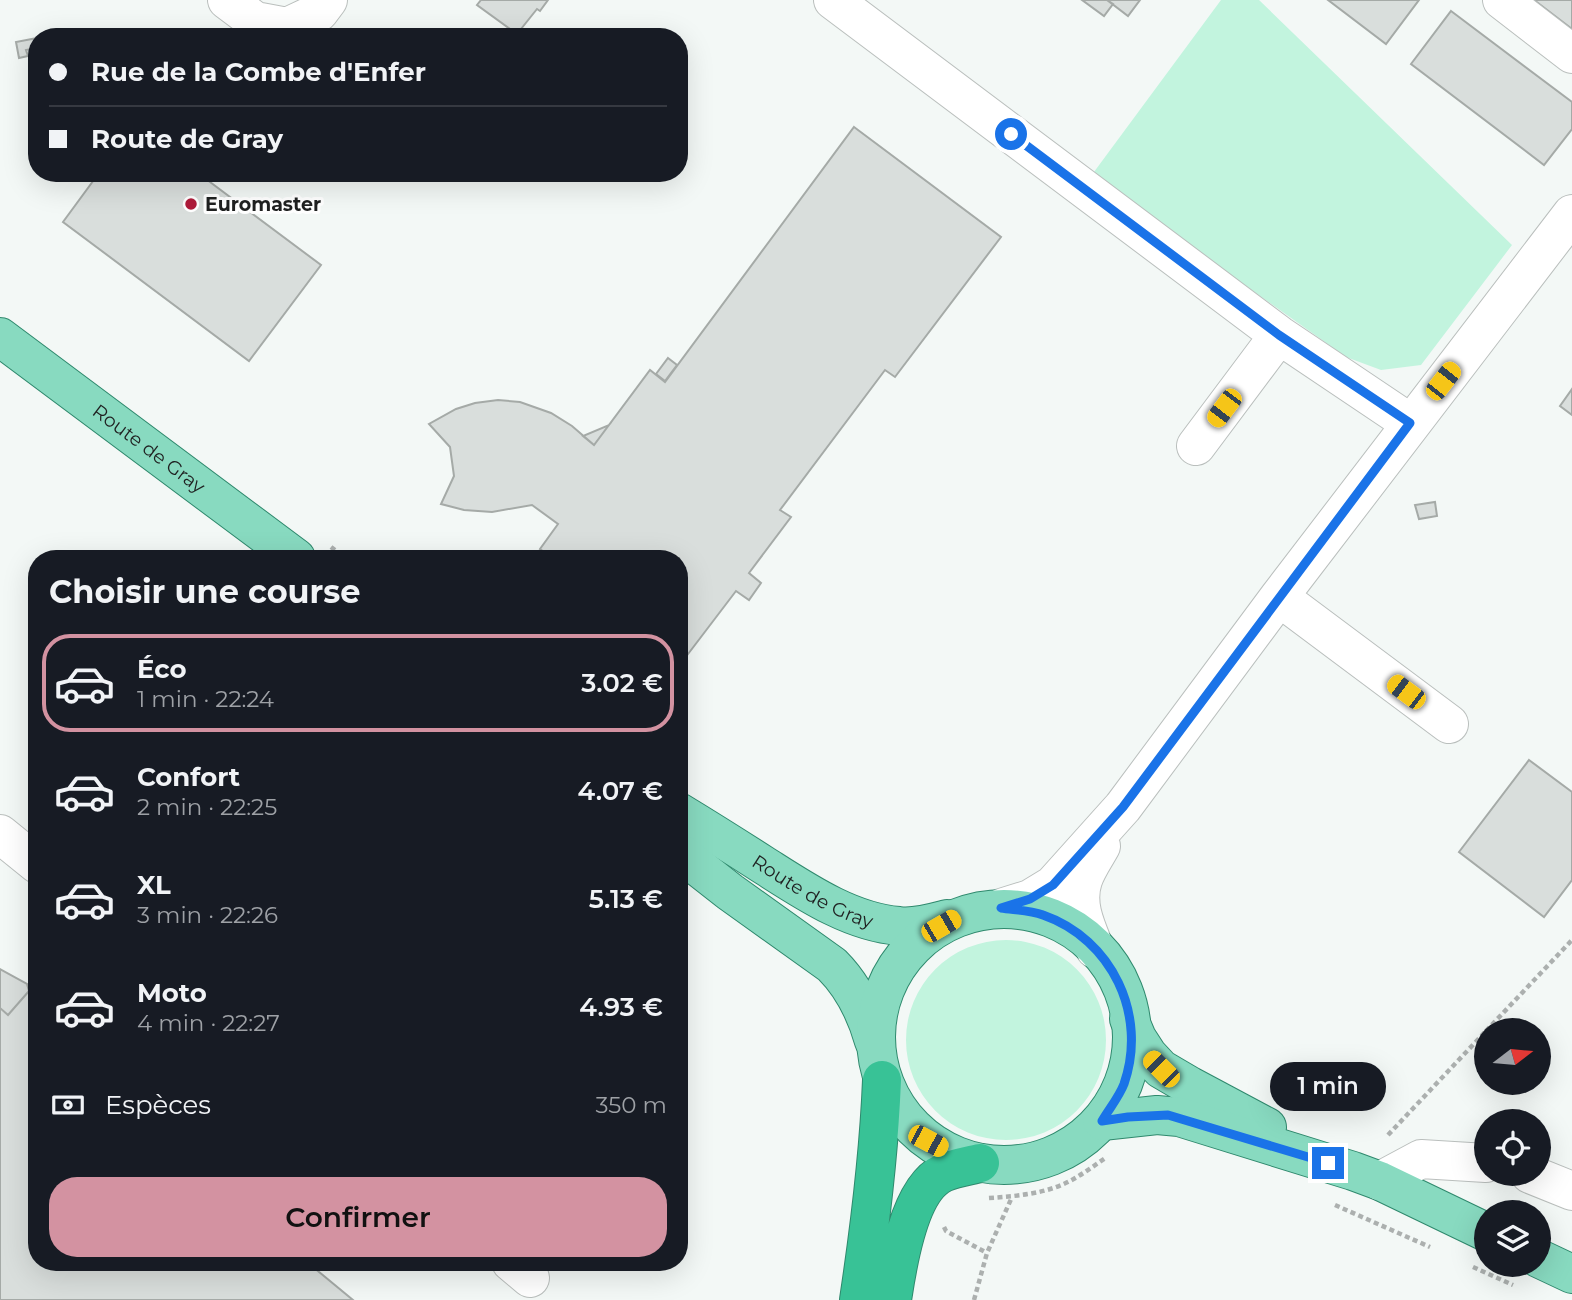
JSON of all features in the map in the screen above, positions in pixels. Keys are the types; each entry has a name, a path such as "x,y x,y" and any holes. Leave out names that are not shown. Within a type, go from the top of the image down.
{"highway":[{"path":"859,1300 873,1205 882,1080"},
{"path":"892,1300 903,1245 920,1196 943,1173 980,1163"}],"main road":[{"name":"Route de Gray","path":"0,337 285,550"},
{"name":"Route de Gray","path":"688,818 792,883 863,919 901,927 1001,908 1042,914 1080,933 1109,964 1127,1002 1129,1019"},
{"path":"688,859 829,962 845,980 869,1023 882,1080 900,1114 928,1141 961,1159 1000,1167 1038,1162 1073,1146 1102,1121 1123,1085 1132,1043 1129,1019"},
{"path":"875,1042 879,1004 895,968 923,937 959,916"},
{"path":"1129,1019 1137,1038 1161,1069 1367,1176 1474,1225"},
{"path":"1102,1121 1157,1115 1179,1117 1367,1176"},
{"path":"1551,1264 1572,1274"}],"street":[{"path":"227,0 255,21 286,27 319,12 328,0"},
{"path":"832,0 1279,335 1410,423"},
{"path":"1502,0 1572,54"},
{"path":"1001,908 1030,899 1053,885 1123,807 1410,423 1572,214"},
{"path":"1196,446 1279,335"},
{"path":"1279,597 1449,724"},
{"path":"1095,949 1084,923 1080,891 1083,878 1123,807"},
{"path":"0,834 28,857"},
{"path":"1367,1176 1421,1159 1474,1162"},
{"path":"1551,1182 1572,1191"}],"path":[{"path":"1498,1018 1572,940"},
{"path":"1367,1176 1474,1046"},
{"path":"974,1300 987,1253 1012,1197"},
{"path":"939,1220 946,1231 987,1253"}],"green space":[{"path":"1221,0 1259,0 1512,245 1421,365 1381,370 1346,357 1091,176"},
{"path":"1006,940 1044,947 1077,969 1099,1002 1106,1040 1099,1078 1077,1111 1044,1133 1006,1140 968,1133 935,1111 913,1078 906,1040 913,1002 935,969 968,947"}],"building":[{"path":"481,0 548,0 522,28 509,28 477,5"},
{"path":"1082,0 1107,0 1113,4 1104,16"},
{"path":"1107,0 1140,0 1128,16"},
{"path":"1328,0 1419,0 1386,44"},
{"path":"1534,0 1572,0 1572,29"},
{"path":"1451,11 1572,102 1572,129 1544,165 1411,64"},
{"path":"28,40 28,56 19,58 16,42"},
{"path":"854,127 1001,237 895,377 885,370 780,510 791,517 749,573 761,583 749,600 736,591 688,654 688,550 541,550 558,524 532,505 492,512 464,510 441,504 454,476 450,447 429,424 456,409 475,403 498,400 520,402 551,413 572,426 594,445 650,370 665,382"},
{"path":"92,182 210,182 321,265 249,361 63,222"},
{"path":"668,358 677,365 665,381 656,374"},
{"path":"1572,389 1572,415 1560,406"},
{"path":"609,425 594,445 583,436"},
{"path":"1435,502 1437,516 1419,519 1415,505"},
{"path":"1529,760 1572,792 1572,880 1544,917 1459,852"},
{"path":"0,969 27,984 28,992 8,1015 0,1008"},
{"path":"28,992 28,1271 318,1271 353,1300 0,1300 0,1008 8,1015"}],"place":[{"name":"Euromaster","path":"191,204"}],"route":[{"path":"1011,134 1279,335 1410,423 1123,807 1053,885 1030,899 1001,908 1042,914 1080,933 1109,964 1127,1002 1132,1043 1123,1085 1102,1121 1157,1115 1179,1117 1328,1163"}]}
